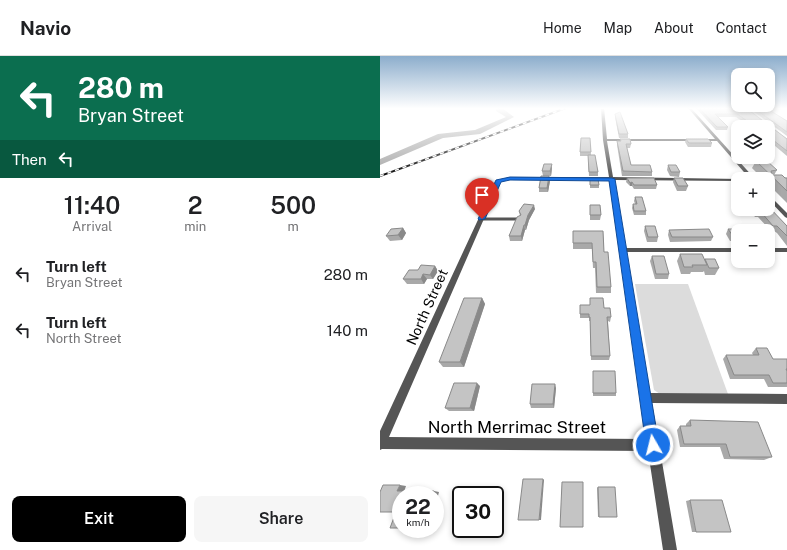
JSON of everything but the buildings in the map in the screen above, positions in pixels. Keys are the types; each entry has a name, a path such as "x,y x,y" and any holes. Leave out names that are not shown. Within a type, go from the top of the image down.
{"street":[{"path":"604,131 670,550"},
{"path":"710,131 747,172"},
{"path":"605,140 718,140"},
{"name":"North Street","path":"380,444 498,181 510,178 612,179"},
{"path":"612,179 731,180"},
{"path":"775,203 787,216"},
{"path":"624,250 731,250"},
{"path":"775,250 787,250"},
{"path":"646,398 787,399"},
{"name":"North Merrimac Street","path":"380,444 653,445"}],"lane":[{"path":"482,219 519,219"}],"shaded area":[{"path":"635,284 688,284 728,394 660,394 654,390"}],"waterway":[{"path":"380,162 441,136 479,131"}],"railway":[{"path":"380,176 503,131"}],"route":[{"path":"482,219 498,181 510,178 612,179 653,445"}]}
